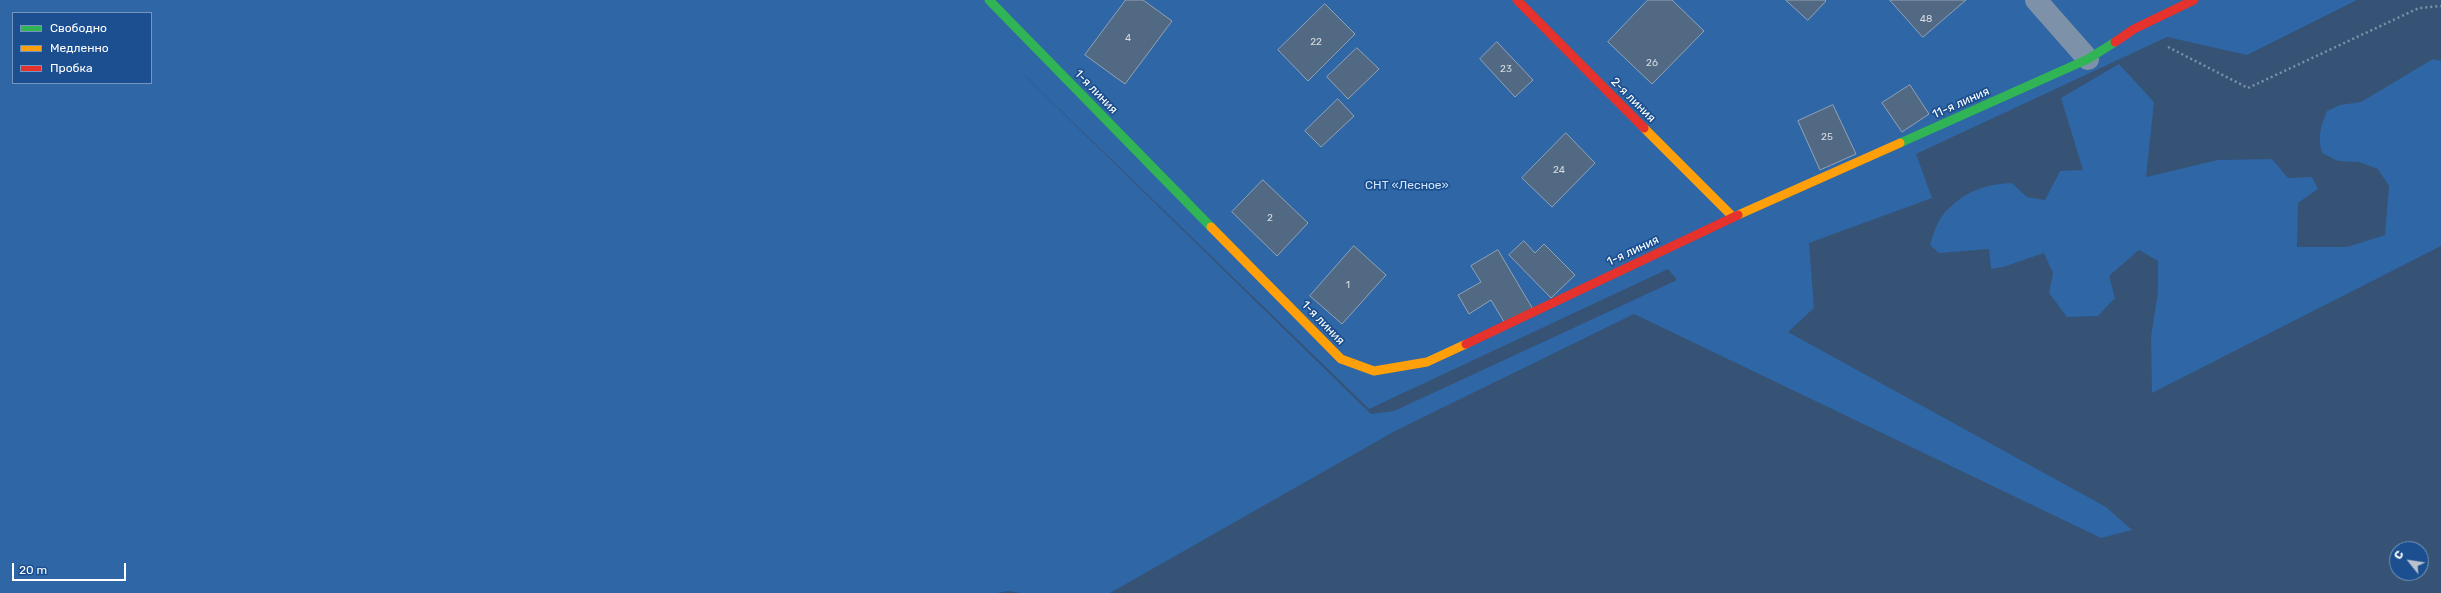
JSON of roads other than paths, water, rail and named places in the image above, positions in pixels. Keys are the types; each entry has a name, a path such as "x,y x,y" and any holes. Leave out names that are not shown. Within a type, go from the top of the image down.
{"street":[{"name":"1-я линия","path":"989,0 1341,359 1374,371 1427,362 1733,217"},
{"name":"2-я линия","path":"1517,0 1733,217"},
{"path":"2036,0 2088,59"},
{"name":"11-я линия","path":"1733,217 2088,59 2134,29 2194,0"}],"park label":[{"name":"СНТ «Лесное»","path":"1407,186"}]}
